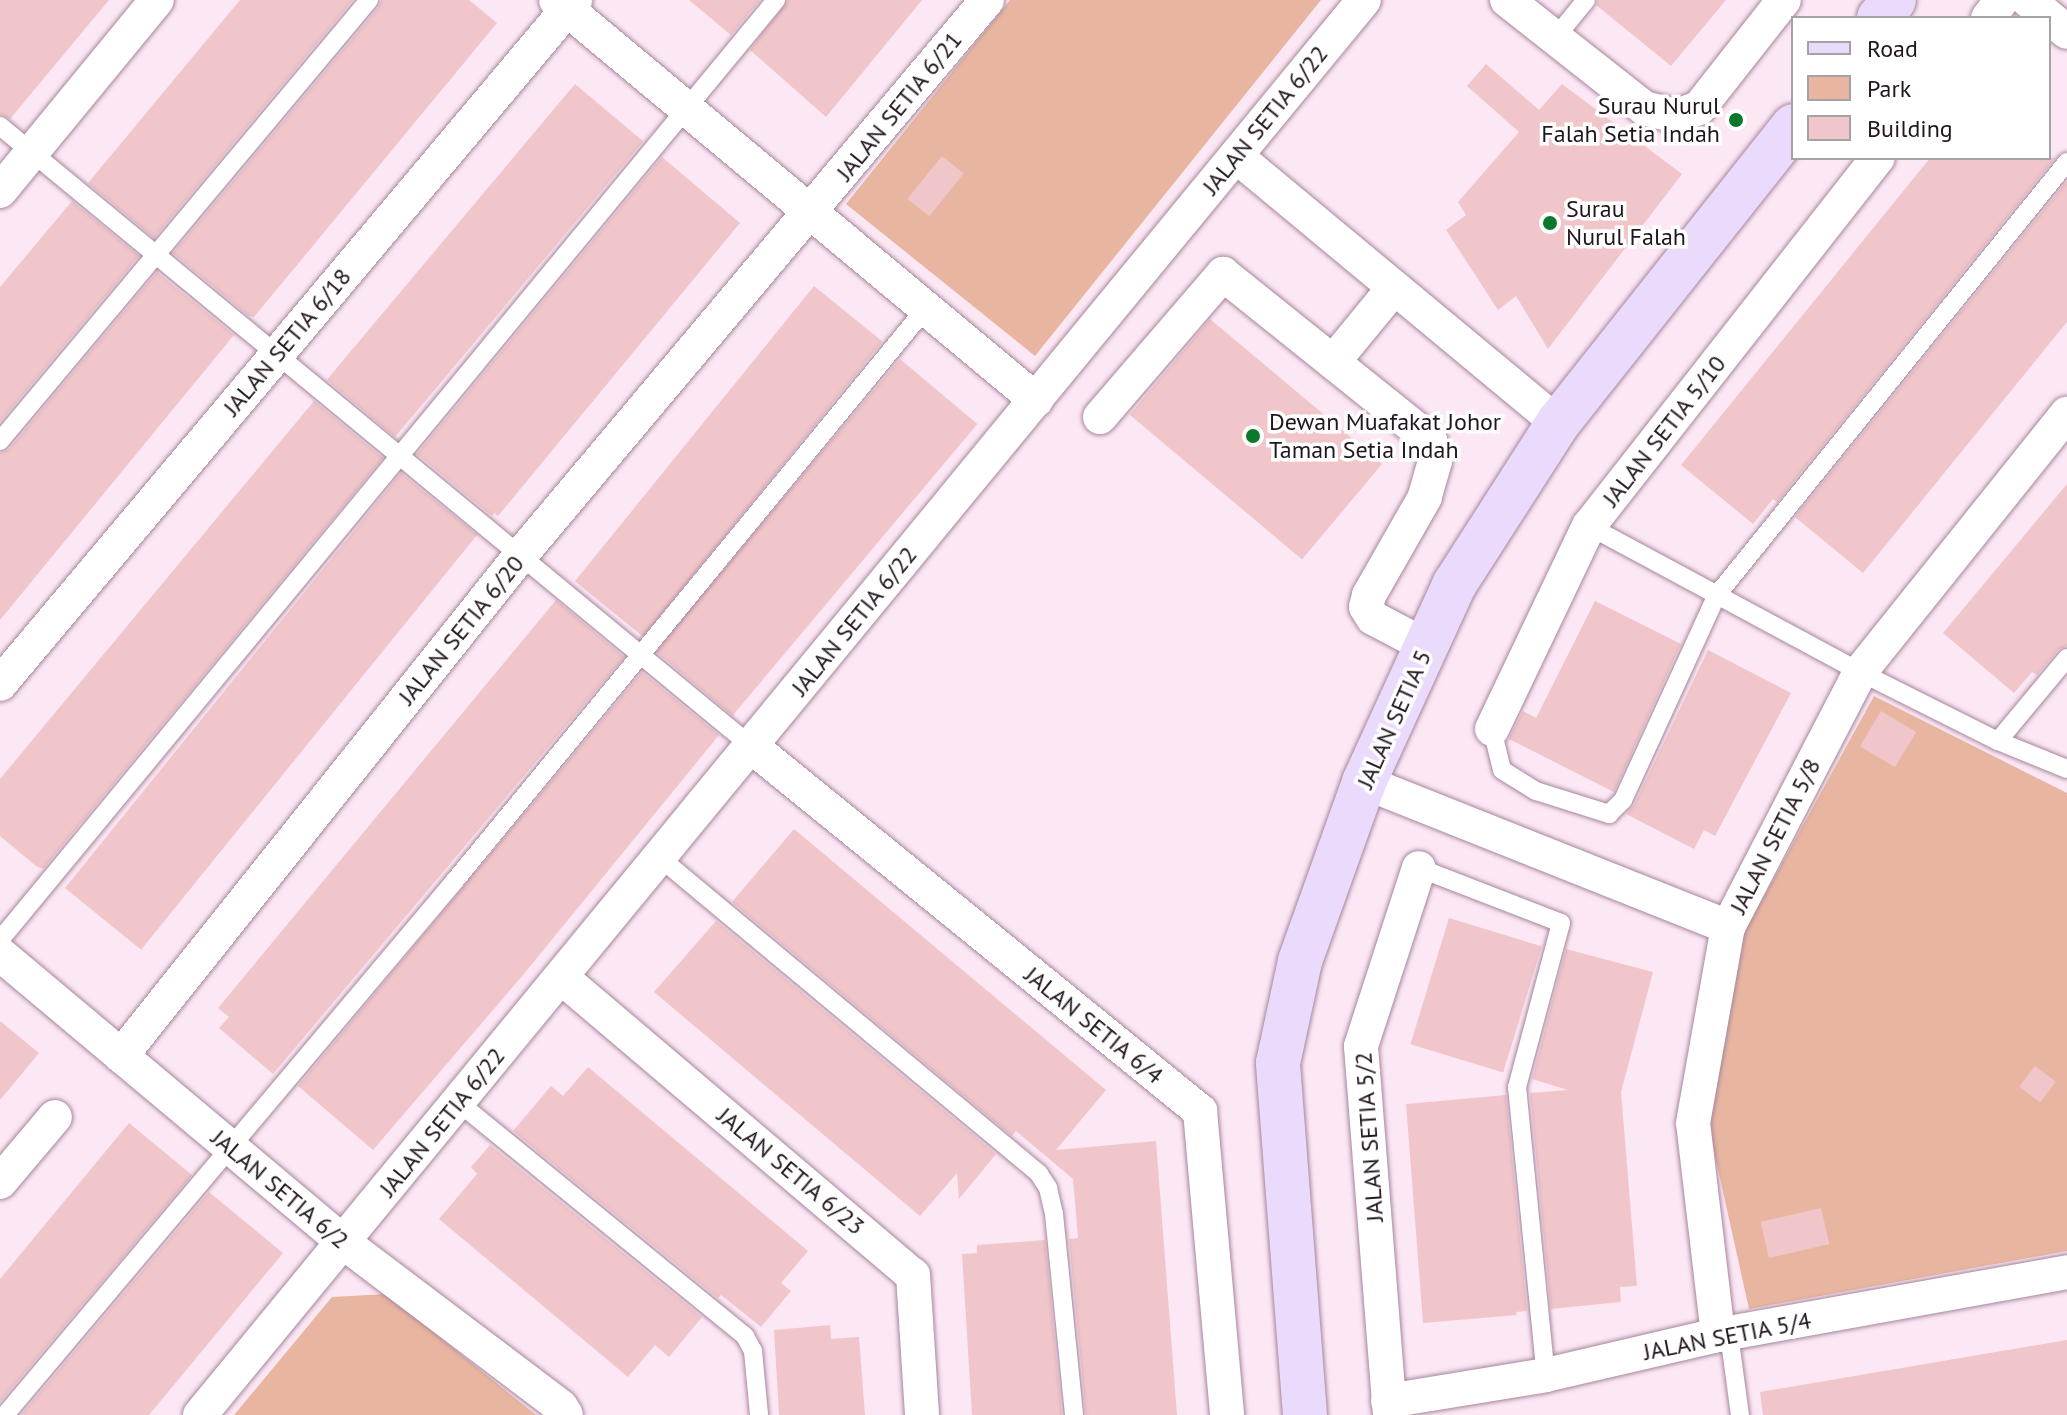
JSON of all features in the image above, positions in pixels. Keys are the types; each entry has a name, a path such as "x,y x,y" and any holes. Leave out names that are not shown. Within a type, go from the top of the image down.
{"street":[{"path":"0,191 157,0"},
{"name":"JALAN SETIA 6/21","path":"811,213 987,0"},
{"name":"JALAN SETIA 6/22","path":"200,1415 1364,0"},
{"path":"1507,0 1644,108 1676,116 1699,108 1784,0"},
{"path":"1881,16 1894,0"},
{"path":"1990,16 2002,0"},
{"path":"2028,0 2048,16"},
{"path":"566,3 687,109 1036,400"},
{"name":"JALAN SETIA 6/18","path":"0,684 566,3"},
{"path":"2051,19 2067,32"},
{"name":"JALAN SETIA 5","path":"1305,1415 1278,1063 1300,961 1364,782 1454,585 1558,423 1791,129"},
{"path":"1236,156 1558,423"},
{"name":"JALAN SETIA 5/10","path":"1492,729 1589,526 1876,160"},
{"name":"JALAN SETIA 6/20","path":"121,1056 520,556 811,213"},
{"path":"1100,417 1223,274 1430,440 1435,461 1425,497 1369,595 1366,607 1373,618 1426,646"},
{"path":"1333,362 1393,289"},
{"name":"JALAN SETIA 5/8","path":"1724,1335 1693,1123 1728,927 1860,672 2067,414"},
{"name":"JALAN SETIA 6/4","path":"751,746 1200,1111 1227,1415"},
{"path":"1364,782 1728,927"},
{"name":"JALAN SETIA 5/2","path":"1389,1408 1361,1046 1419,868"},
{"name":"JALAN SETIA 6/2","path":"0,954 343,1242 561,1407 566,1415"},
{"name":"JALAN SETIA 6/23","path":"561,977 913,1275 922,1415"},
{"path":"0,1182 55,1117"},
{"name":"JALAN SETIA 5/4","path":"1389,1408 1724,1335 2067,1272"}],"lane":[{"path":"0,441 369,0"},
{"path":"0,940 776,0"},
{"path":"1555,38 1586,0"},
{"path":"0,126 751,746"},
{"path":"1492,729 1502,770 1536,791 1609,814 1623,800 1717,595 2067,162"},
{"path":"5,1415 926,308"},
{"path":"1589,526 1860,672 1998,741 2067,769"},
{"path":"1998,741 2067,658"},
{"path":"659,857 1039,1174 1048,1188 1054,1214 1074,1415"},
{"path":"1419,868 1561,923 1517,1087 1546,1375"},
{"path":"458,1102 745,1336 753,1351 759,1415"},
{"path":"1724,1335 1740,1415"}],"green space":[{"path":"1010,0 1321,0 1035,356 846,204"},
{"path":"1874,696 2067,793 2067,1251 1749,1309 1708,1124 1744,933"},
{"path":"386,1294 536,1415 234,1415 332,1297"}],"building":[{"path":"0,0 109,0 10,119 0,114"},
{"path":"240,0 353,0 154,238 88,183"},
{"path":"381,0 469,0 497,23 254,317 249,316 173,253 378,8"},
{"path":"689,0 760,0 731,35"},
{"path":"788,0 922,0 826,117 750,50"},
{"path":"1598,0 1726,0 1671,66 1596,5"},
{"name":"Surau Nurul Falah","path":"1486,64 1539,110 1562,84 1682,174 1548,349 1516,296 1498,310 1446,230 1466,215 1458,202 1519,132 1467,86"},
{"path":"575,84 643,141 395,437 327,380"},
{"path":"942,156 964,174 929,216 907,199"},
{"path":"662,157 740,223 498,516 494,513 492,516 417,454"},
{"path":"2055,158 1777,502 1773,499 1753,524 1681,465 1928,160"},
{"path":"2067,181 2067,322 1863,573 1795,517"},
{"path":"72,201 139,256 0,422 0,287"},
{"path":"157,272 234,335 0,620 0,453 9,449"},
{"path":"814,286 882,341 643,637 575,581"},
{"name":"Dewan Muafakat Johor Taman Setia Indah","path":"1210,319 1382,464 1302,559 1130,415"},
{"path":"900,359 977,424 732,716 655,651"},
{"path":"314,401 383,458 43,869 36,866 0,836 0,779"},
{"path":"401,473 477,535 141,950 65,888"},
{"path":"2067,484 2067,646 2058,650 2037,675 2032,672 2014,693 1943,633"},
{"path":"556,600 624,657 273,1074 219,1028 229,1017 218,1008"},
{"path":"1595,601 1681,644 1614,792 1509,739 1523,711 1536,718"},
{"path":"1708,650 1791,693 1715,836 1704,830 1694,849 1626,814 1634,805"},
{"path":"642,672 719,735 523,975 373,1150 298,1086"},
{"path":"1881,711 1916,732 1895,767 1860,746"},
{"path":"794,829 1106,1090 1056,1150 1156,1141 1177,1415 1086,1415 1069,1239 1078,1238 1073,1179 1016,1131 1012,1136 732,902"},
{"path":"1449,918 1542,946 1503,1073 1410,1044"},
{"path":"716,921 996,1154 959,1199 957,1173 920,1216 654,992"},
{"path":"1566,949 1653,972 1621,1092 1637,1286 1620,1287 1621,1302 1551,1309 1530,1093 1568,1090 1532,1079"},
{"path":"0,1021 39,1053 0,1100"},
{"path":"2035,1066 2056,1082 2040,1102 2019,1087"},
{"path":"588,1067 808,1251 781,1283 791,1291 761,1327 721,1295 718,1298 513,1131 551,1086 563,1096"},
{"path":"1506,1095 1527,1311 1516,1312 1517,1315 1423,1323 1406,1104"},
{"path":"129,1123 192,1175 0,1402 0,1279"},
{"path":"490,1145 702,1317 669,1357 655,1345 628,1377 439,1219 477,1174 471,1167"},
{"path":"209,1192 283,1253 149,1415 21,1415"},
{"path":"1821,1208 1829,1244 1769,1258 1761,1222"},
{"path":"1045,1240 1062,1415 972,1415 962,1254 977,1253 977,1245"},
{"path":"830,1325 831,1339 859,1337 865,1415 779,1415 774,1330"},
{"path":"2067,1340 2067,1415 1763,1415 1760,1392"}],"place":[{"name":"Surau Nurul Falah Setia Indah","path":"1736,120"},
{"name":"Surau Nurul Falah","path":"1550,223"},
{"name":"Dewan Muafakat Johor Taman Setia Indah","path":"1253,436"}]}
